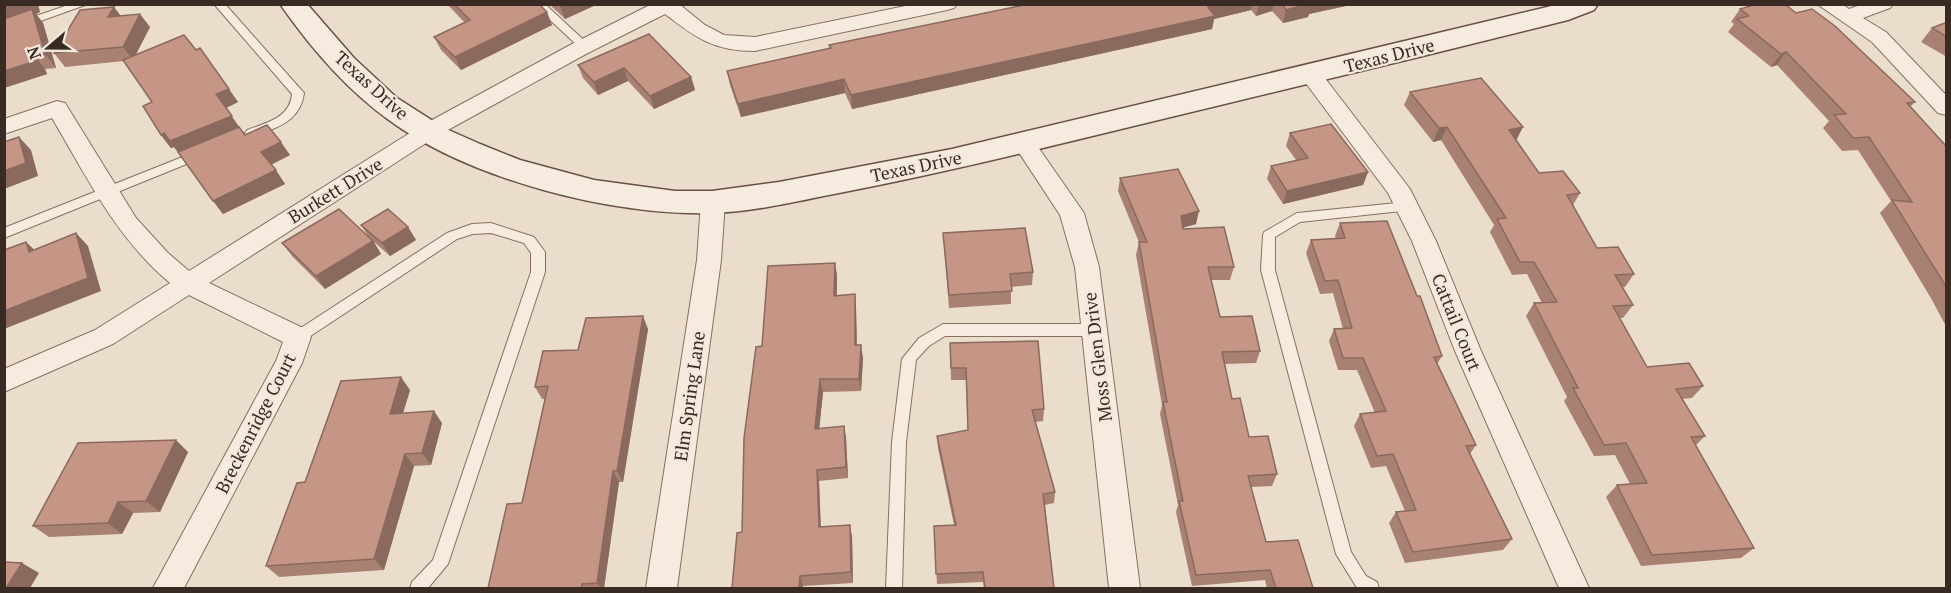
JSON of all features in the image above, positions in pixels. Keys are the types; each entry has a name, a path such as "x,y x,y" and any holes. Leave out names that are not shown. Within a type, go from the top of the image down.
{"street":[{"name":"Texas Drive","path":"293,4 366,84 400,114 429,131 475,154 534,174 599,192 671,202 713,202 871,177 1310,74 1548,16 1585,4"},
{"path":"668,5 716,41 733,45 755,44 948,4"},
{"path":"1827,4 1879,37 1947,108"},
{"path":"1847,17 1883,4"},
{"name":"Burkett Drive","path":"4,381 104,337 429,131 584,46 668,5"},
{"name":"Cattail Court","path":"1310,74 1398,189 1424,241 1468,351 1574,588"},
{"name":"Breckenridge Court","path":"4,127 57,108 127,224 159,260 187,283 298,337 288,363 168,588"},
{"name":"Moss Glen Drive","path":"1023,142 1072,213 1087,267 1125,588"},
{"name":"Elm Spring Lane","path":"661,588 709,260 713,202"}],"lane":[{"path":"4,31 83,4"},
{"path":"219,4 298,93 299,102 287,118 235,140"},
{"path":"538,4 584,46"},
{"path":"4,233 214,149"},
{"path":"1371,588 1360,581 1344,554 1268,270 1269,235 1297,218 1407,207"},
{"path":"298,337 452,236 472,230 491,228 529,240 538,252 538,272 440,564 418,588"},
{"path":"894,588 899,442 909,359 916,348 932,335 943,330 1094,330"}],"building":[{"path":"454,4 539,4 547,12 455,57 434,37 470,20"},
{"path":"1029,4 1220,4 1208,7 1215,16 851,95 844,79 738,104 727,71 831,48 829,45"},
{"path":"1282,4 1308,4 1286,10"},
{"path":"1757,4 1785,4 1796,13 1812,9 1835,26 1915,102 1907,103 1947,147 1947,288 1892,200 1912,202 1869,137 1853,138 1834,115 1846,114 1786,52 1781,54 1737,19 1749,16 1740,9"},
{"path":"114,7 108,17 140,14 123,47 54,53 80,10"},
{"path":"32,9 45,54 34,55 36,61 4,71 4,19"},
{"path":"1947,22 1947,37 1932,28"},
{"path":"649,34 691,77 650,96 624,68 594,82 578,65"},
{"path":"184,35 196,50 200,48 229,89 216,94 232,116 170,141 164,133 161,135 143,106 152,102 123,60"},
{"path":"1481,78 1523,127 1509,130 1539,173 1563,171 1580,193 1567,195 1597,248 1618,247 1634,274 1615,275 1633,305 1613,306 1647,367 1689,363 1703,386 1676,389 1705,436 1691,437 1754,548 1652,555 1617,485 1647,483 1626,443 1604,445 1573,388 1578,388 1534,303 1557,302 1534,262 1520,262 1497,219 1506,218 1447,127 1439,128 1410,92"},
{"path":"1331,124 1368,172 1287,191 1271,166 1308,158 1290,133"},
{"path":"267,125 281,142 261,152 276,170 213,201 178,152 239,127 245,135"},
{"path":"19,137 26,163 4,171 4,142"},
{"path":"1178,169 1199,211 1181,216 1183,229 1224,227 1234,267 1208,267 1220,317 1252,316 1260,351 1222,352 1232,399 1240,398 1249,437 1268,436 1277,474 1248,476 1266,542 1298,540 1313,588 1276,588 1270,570 1196,575 1179,501 1183,501 1163,402 1167,402 1139,242 1147,242 1120,178"},
{"path":"339,209 373,241 316,276 282,243"},
{"path":"388,209 408,227 382,243 361,225"},
{"path":"1387,221 1417,296 1420,296 1442,356 1434,357 1476,445 1466,446 1512,539 1413,552 1396,512 1416,510 1393,454 1377,456 1360,414 1386,411 1363,358 1343,358 1334,329 1352,328 1338,280 1325,281 1311,240 1345,238 1340,223"},
{"path":"1025,228 1033,272 1010,274 1012,291 949,295 943,233"},
{"path":"76,233 88,278 4,311 4,250 26,242 29,252"},
{"path":"835,263 834,296 855,294 855,345 861,345 859,379 820,379 815,429 844,426 846,467 817,470 819,527 850,525 851,572 800,576 799,588 732,588 737,533 742,532 744,438 756,347 762,346 768,266"},
{"path":"643,316 617,471 613,471 597,583 582,584 582,588 488,588 507,504 522,503 548,386 535,387 543,351 578,350 586,318"},
{"path":"1038,341 1044,409 1032,410 1055,492 1043,494 1054,588 985,588 983,572 936,574 934,526 956,525 937,436 968,430 966,368 951,368 950,343"},
{"path":"401,377 390,414 434,411 422,453 405,454 374,559 266,566 297,483 305,482 341,381"},
{"path":"176,440 146,501 118,502 108,523 33,526 78,443"},
{"path":"4,562 22,563 6,588 4,588"}]}
